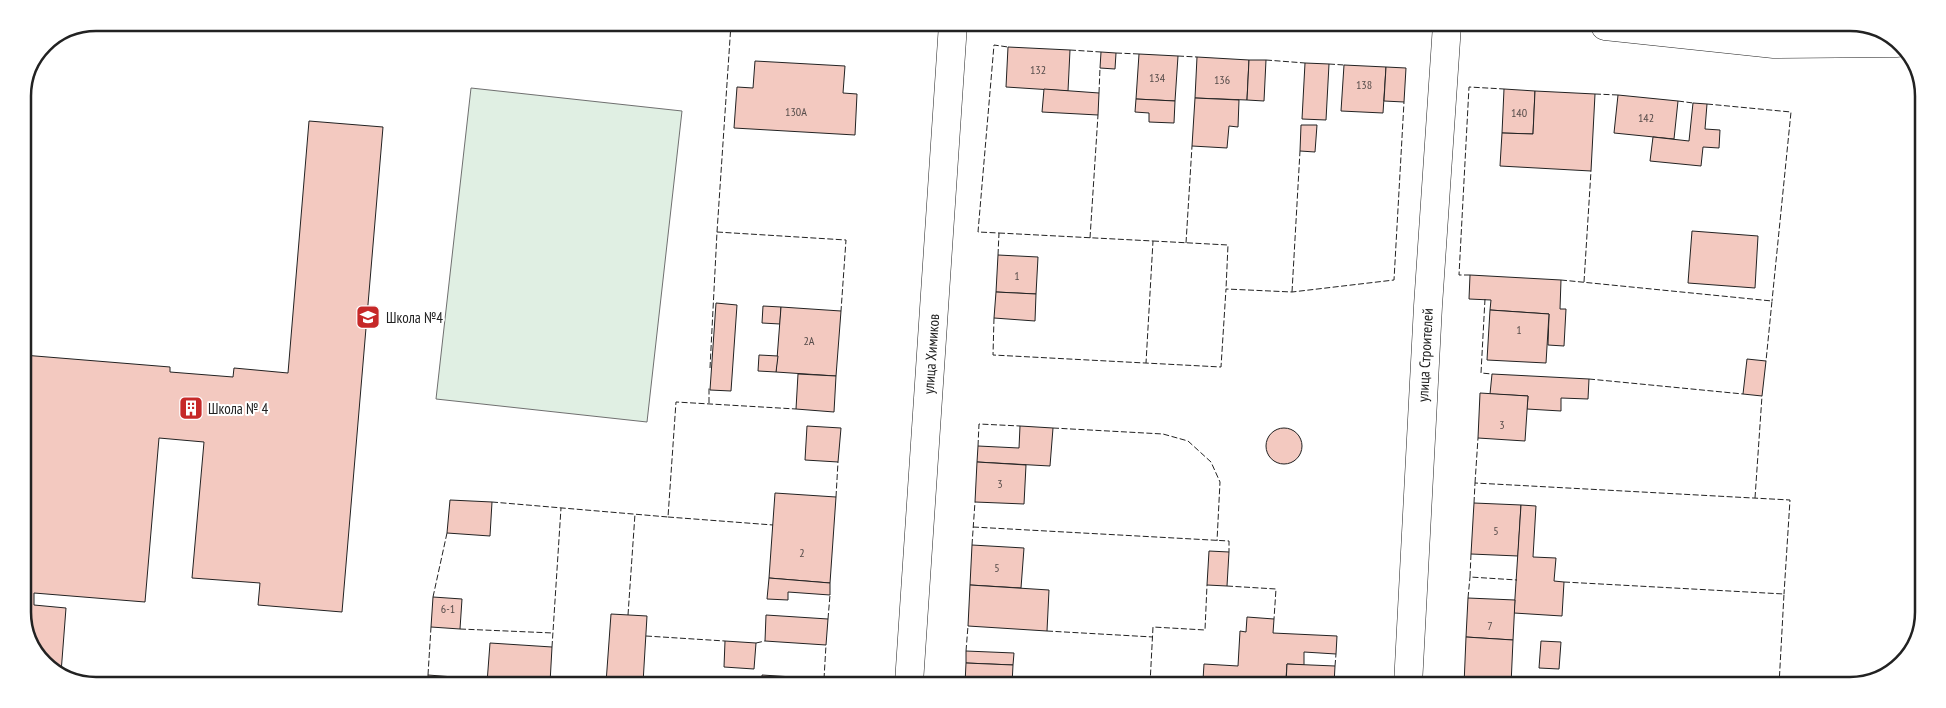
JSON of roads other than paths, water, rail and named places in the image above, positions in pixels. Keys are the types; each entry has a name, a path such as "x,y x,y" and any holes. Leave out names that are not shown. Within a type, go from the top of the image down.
{"street":[{"name":"улица Химиков","path":"910,677 953,31"},
{"name":"улица Строителей","path":"1408,677 1428,306 1447,31"},
{"path":"1652,31 1774,44 1886,43"}],"place":[{"name":"Школа №4","path":"368,317"},
{"name":"Школа № 4","path":"191,408"}]}
